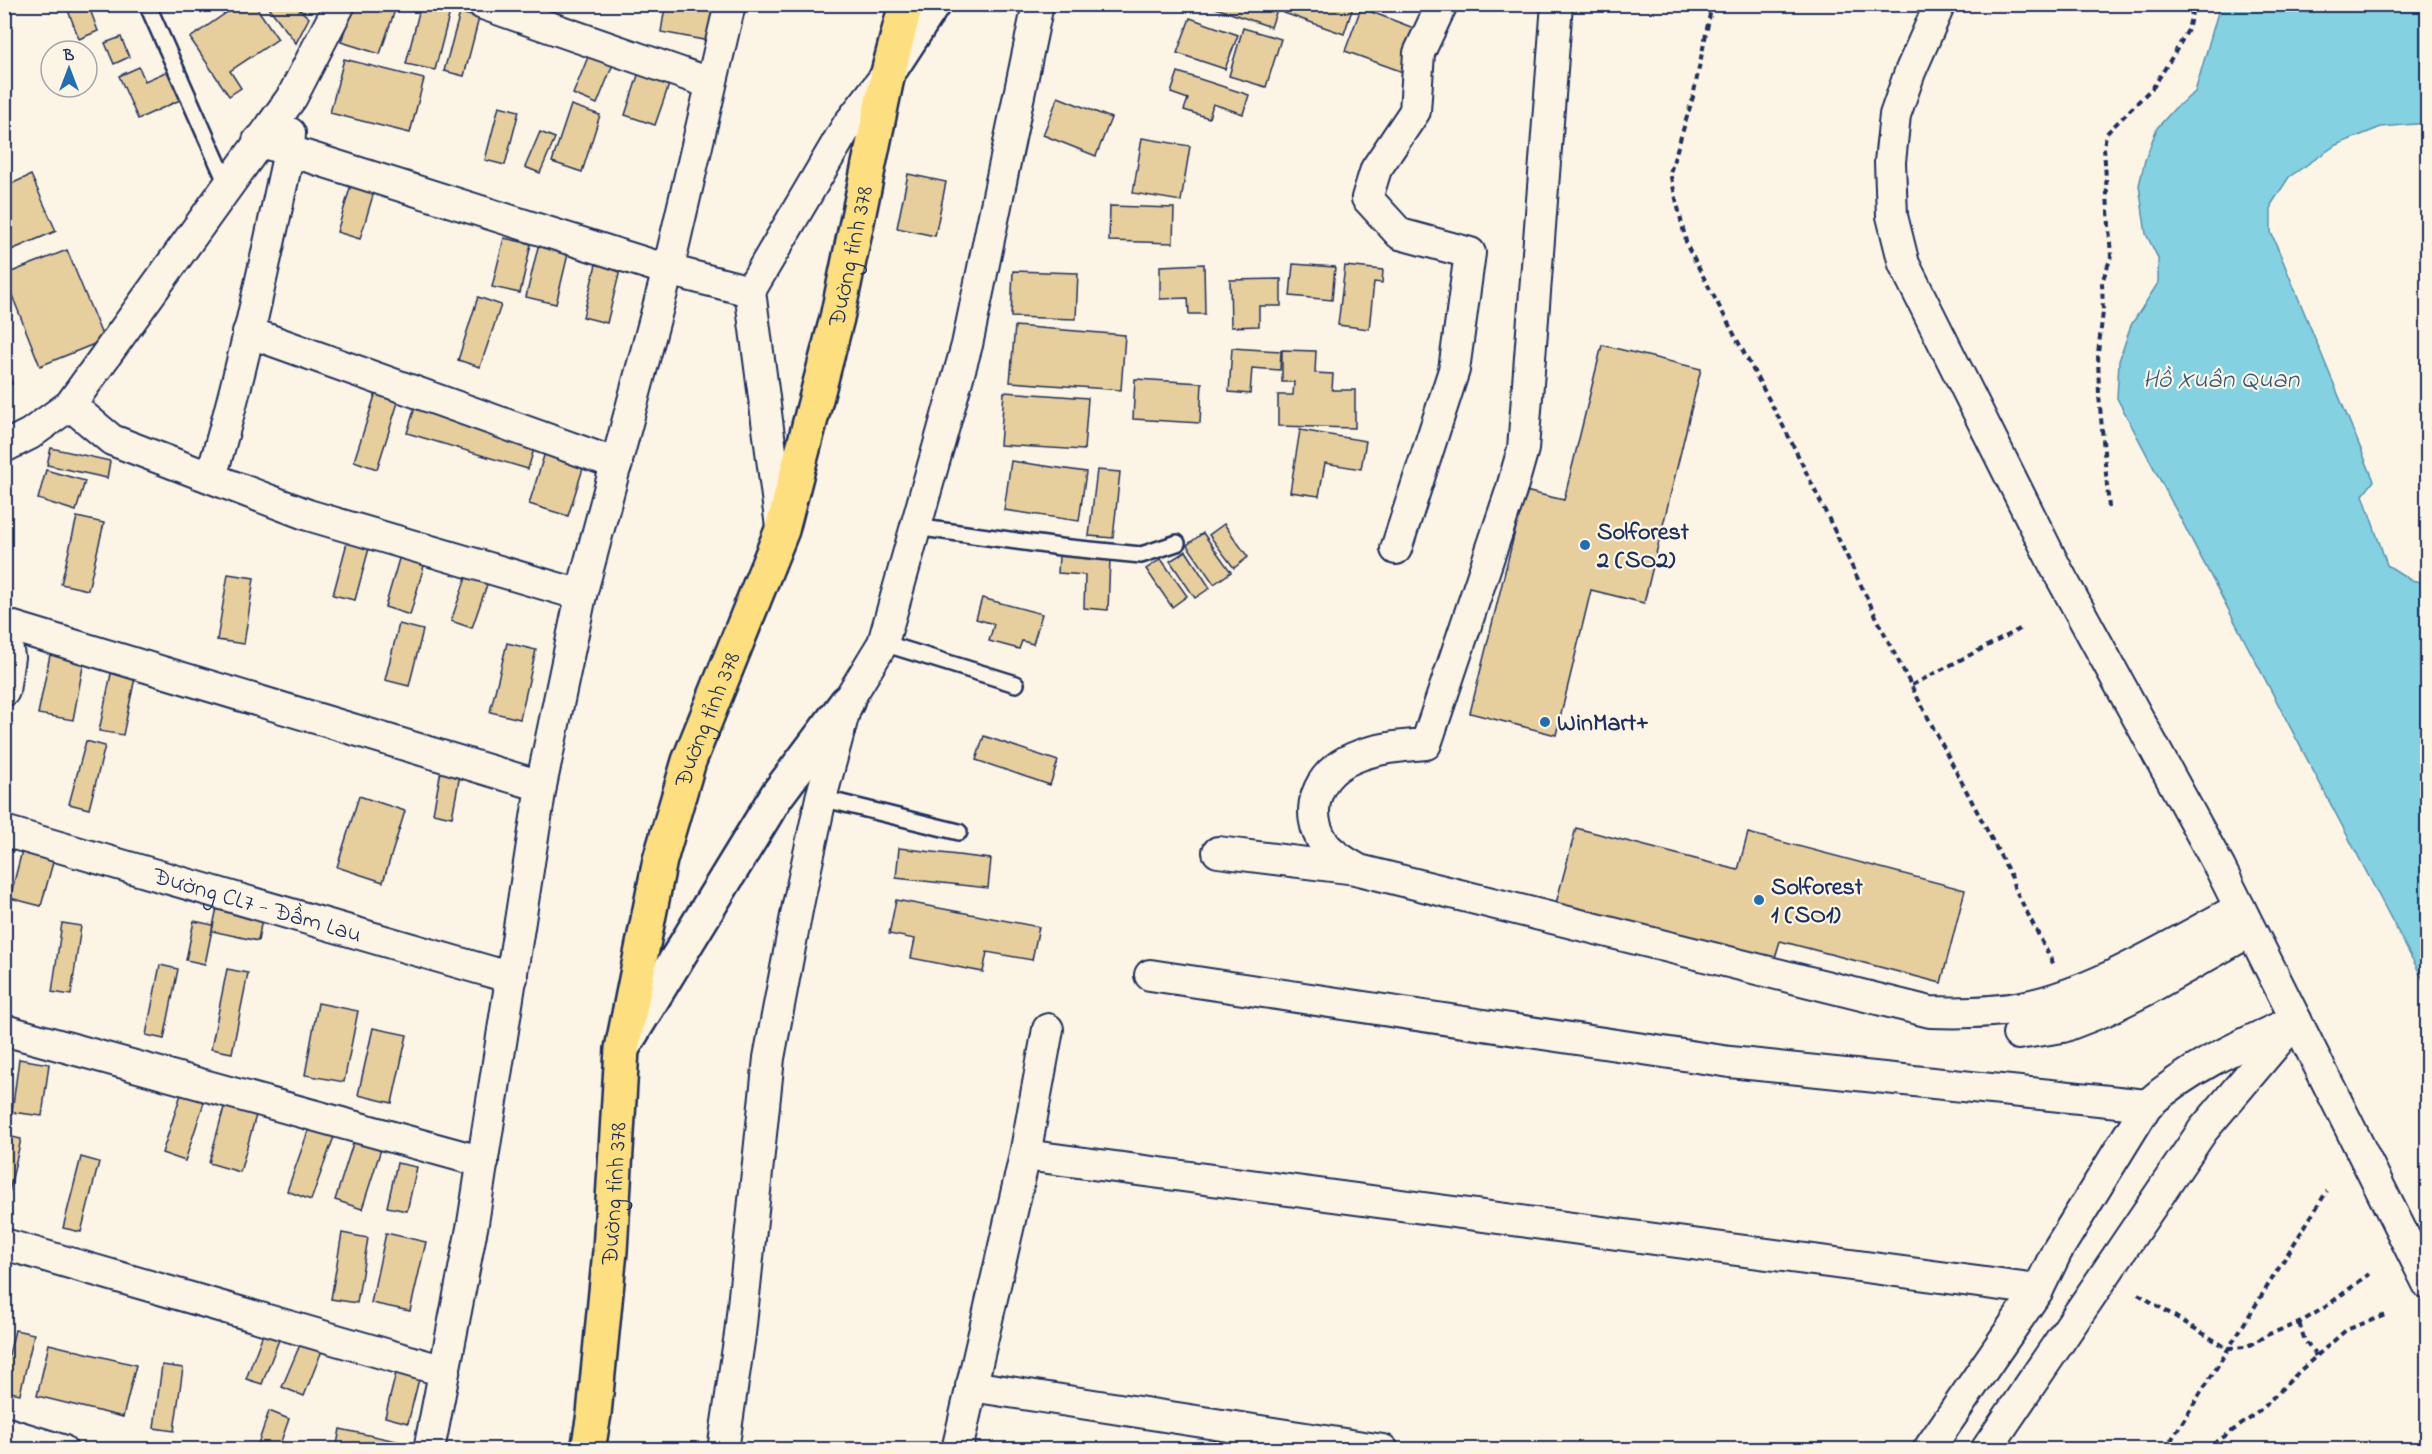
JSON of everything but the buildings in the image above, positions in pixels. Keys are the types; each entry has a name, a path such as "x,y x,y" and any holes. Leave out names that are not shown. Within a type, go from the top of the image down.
{"main road":[{"name":"Đường tỉnh 378","path":"588,1449 594,1414 610,1251 622,1049 660,860 689,761 782,530 837,318 888,73 906,4"},
{"path":"888,73 933,4"},
{"path":"622,1049 777,795 848,702"}],"street":[{"path":"4,447 30,434 70,405 227,184 292,97 340,4"},
{"path":"483,4 711,83"},
{"path":"429,1449 483,1162 541,786 581,595 668,270 730,4"},
{"path":"723,1449 740,1334 769,1058 821,798 848,702 883,643 967,345 1038,4"},
{"path":"1396,549 1454,370 1470,253 1400,234 1367,198 1376,169 1415,111 1419,53 1442,4"},
{"path":"1359,870 1338,857 1326,845 1314,824 1313,806 1317,793 1330,771 1352,758 1372,751 1426,744 1508,502 1523,449 1557,4"},
{"path":"1940,4 1910,72 1895,115 1890,162 1892,216 1904,264 2056,568 2220,868 2427,1284"},
{"path":"782,530 750,291 847,126 888,73"},
{"path":"211,477 227,425 289,152 292,97"},
{"path":"258,141 668,270 750,291"},
{"path":"248,332 617,464"},
{"path":"70,405 112,440 308,515 581,595"},
{"path":"4,691 9,657 4,625 541,786"},
{"name":"Đường CL7 - Đầm Lau","path":"4,831 512,978"},
{"path":"1218,852 1359,870 1930,1012 1980,1013 2023,1007 2089,987 2246,919"},
{"path":"2018,1034 2063,1027 2104,1011 2146,990 2246,919"},
{"path":"1150,975 1730,1062 2147,1105"},
{"path":"1928,1449 2038,1290 2057,1251 2147,1105 2167,1088 2210,1060 2296,1020"},
{"path":"1986,1449 2203,1130 2296,1020"},
{"path":"957,1449 1025,1155 1048,1029"},
{"path":"4,1030 483,1162"},
{"path":"1025,1155 2038,1290"},
{"path":"4,1244 444,1371"},
{"path":"971,1386 1383,1449"},
{"path":"4,1432 62,1449"}],"lane":[{"path":"147,4 227,184"},
{"path":"915,527 1060,548 1141,555 1177,543"},
{"path":"883,643 1016,684"},
{"path":"821,798 959,832"}],"path":[{"path":"1715,4 1710,14 1693,97 1670,173 1688,246 1790,439 2056,968"},
{"path":"2109,508 2099,395 2098,353 2103,312 2102,282 2111,257 2104,147 2106,134 2154,86 2188,30 2194,4"},
{"path":"1912,685 2020,629"},
{"path":"2165,1449 2327,1191"},
{"path":"2138,1294 2227,1348 2246,1347 2269,1334 2300,1323 2369,1274"},
{"path":"2205,1449 2255,1415 2346,1330 2388,1314"},
{"path":"2300,1323 2305,1341 2316,1356"}],"water":[{"name":"Hồ Xuân Quan","path":"2220,5 2427,5 2427,123 2381,127 2336,145 2289,177 2271,205 2271,232 2374,481 2363,495 2387,565 2411,580 2427,583 2427,987 2117,398 2119,361 2131,325 2158,283 2158,258 2146,234 2139,185 2145,160 2157,128 2175,108 2195,92"}],"place":[{"name":"Solforest 2 (SO2)","path":"1585,545"},
{"name":"WinMart+","path":"1545,722"},
{"name":"Solforest 1 (SO1)","path":"1759,900"}]}
